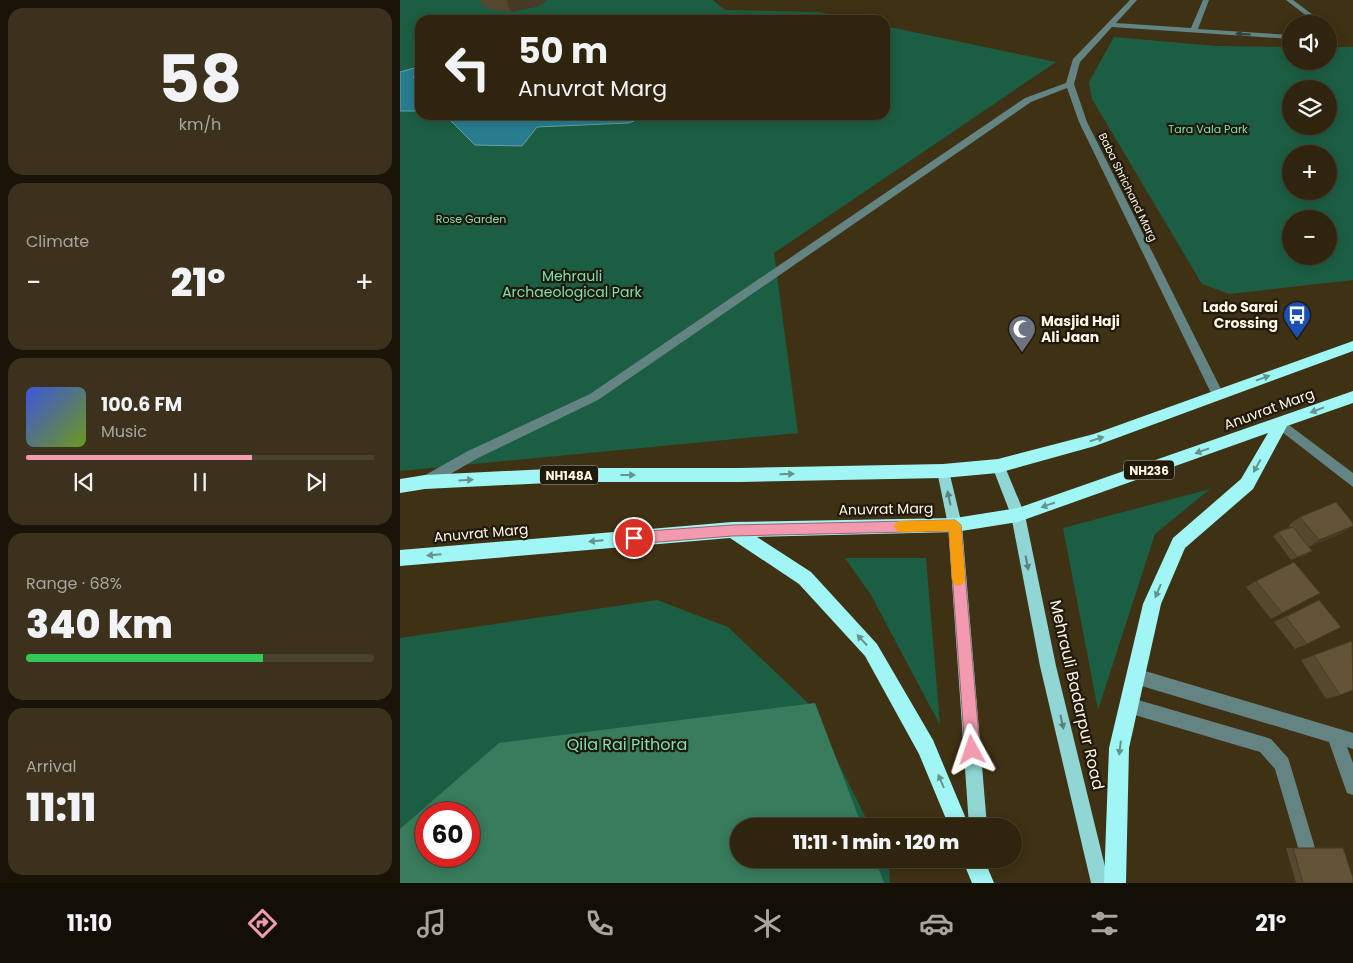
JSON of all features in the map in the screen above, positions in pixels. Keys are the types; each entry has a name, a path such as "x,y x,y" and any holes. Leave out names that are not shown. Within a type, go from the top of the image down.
{"highway":[{"path":"943,471 998,466 1095,440 1353,346"},
{"name":"Anuvrat Marg","path":"400,558 732,530 955,525 1018,516 1353,397"},
{"path":"1115,883 1119,748 1152,604 1179,543 1247,484 1281,424"},
{"name":"NH148A","path":"400,486 425,482 569,475 738,475 943,471"},
{"path":"732,530 805,578 871,650 926,747 956,818"},
{"path":"977,868 983,883"}],"main road":[{"name":"Mehrauli Badarpur Road","path":"998,466 1018,516 1048,666 1100,883"},
{"path":"943,471 955,525 977,818"},
{"path":"982,868 983,883"}],"street":[{"path":"425,482 472,455 594,396 1028,100 1070,84 1076,61 1134,0"},
{"path":"1193,31 1206,0"},
{"path":"1289,0 1310,15"},
{"path":"1110,25 1282,36"},
{"name":"Baba Shrichand Marg","path":"1070,84 1083,122 1218,395"},
{"path":"1281,424 1353,481"},
{"path":"1135,676 1353,741"},
{"path":"1128,705 1265,746 1282,764 1306,848"},
{"path":"1335,736 1353,787"}],"green space":[{"name":"Mehrauli Archaeological Park","path":"400,0 713,0 725,10 818,12 833,15 415,15 415,120 890,120 890,27 1056,62 774,253 798,433 400,471"},
{"name":"Tara Vala Park","path":"1114,37 1216,46 1282,47 1282,70 1337,70 1337,47 1353,47 1353,280 1229,294 1202,284 1092,99 1089,82"},
{"path":"1210,489 1155,534 1098,710 1063,528"},
{"path":"845,558 926,558 940,725 871,595"},
{"name":"Qila Rai Pithora","path":"657,600 728,627 809,704 866,818 730,818 730,868 889,868 890,883 400,883 400,638"},
{"path":"815,703 859,818 730,818 730,868 878,868 884,883 400,883 400,829 415,816 415,867 480,867 480,802 431,802 499,743"}],"water":[{"path":"415,69 415,76 413,77 415,78 415,111 400,111 400,72"},
{"path":"450,120 636,120 629,123 537,127 522,146 475,145"}],"building":[{"path":"1336,502 1353,523 1353,526 1319,540 1300,517"},
{"path":"1293,527 1312,551 1297,557 1278,532"},
{"path":"1294,562 1320,593 1282,613 1256,581"},
{"path":"1319,600 1341,627 1307,644 1286,617"},
{"path":"1352,641 1353,690 1340,695 1314,655"},
{"path":"1293,848 1343,848 1353,883 1303,883"}],"slow traffic":[{"path":"899,526 955,525 959,579"}],"place":[{"name":"Lado Sarai Crossing","path":"1297,339"},
{"name":"Masjid Haji Ali Jaan","path":"1022,353"}],"route":[{"path":"634,538 732,530 955,525 972,750"}],"park label":[{"name":"Rose Garden","path":"471,219"}]}
